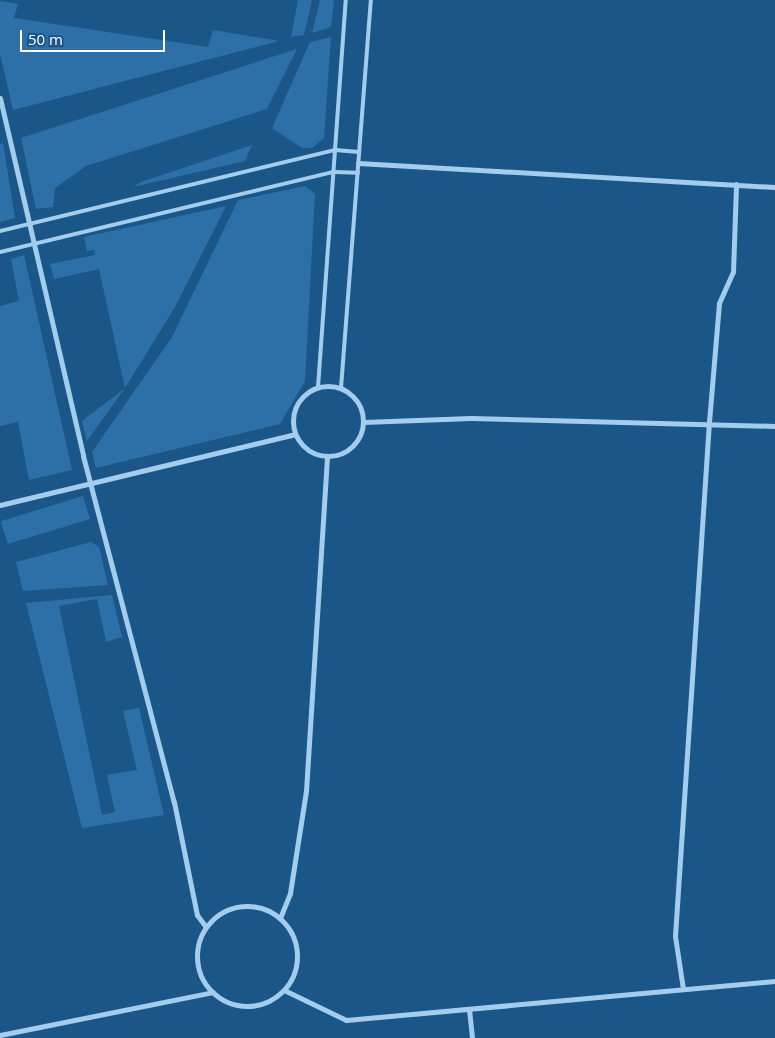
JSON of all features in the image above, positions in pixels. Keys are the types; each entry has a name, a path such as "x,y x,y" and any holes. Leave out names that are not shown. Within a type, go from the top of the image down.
{"street":[{"path":"0,98 36,243 90,483 172,793 197,914 206,927"},
{"path":"358,163 775,187"},
{"path":"683,989 675,936 709,422 719,303 733,272 736,184"},
{"path":"318,387 341,388 359,403 363,422 353,446 327,456 310,451 295,434 294,411 303,396 318,387"},
{"path":"363,422 471,418 709,422 775,426"},
{"path":"0,505 295,434"},
{"path":"280,918 290,893 306,791 327,456"},
{"path":"241,907 266,910 280,918 296,945 293,976 284,990 257,1005 241,1006 213,992 198,961 206,927 218,915 241,907"},
{"path":"284,990 346,1020 775,981"},
{"path":"0,1035 213,992"},
{"path":"469,1009 472,1038"}],"lane":[{"path":"318,387 346,0"},
{"path":"341,388 371,0"},
{"path":"0,231 336,150 359,152"},
{"path":"0,252 334,172 358,173"}],"shaded area":[{"path":"298,0 312,0 304,35 291,37"},
{"path":"320,0 334,0 331,27 312,33"},
{"path":"0,1 18,4 14,18 208,47 213,30 279,41 13,110 0,54"},
{"path":"331,37 324,138 312,148 302,148 272,128 310,42"},
{"path":"297,49 267,109 86,166 55,188 53,207 36,209 21,138"},
{"path":"3,143 15,218 0,222 0,144"},
{"path":"252,145 245,161 133,187 141,182"},
{"path":"305,186 315,194 305,381 280,424 96,468 92,452 172,337 238,200"},
{"path":"226,206 175,307 125,388 99,269 54,279 50,264 95,255 94,250 87,251 84,237"},
{"path":"24,255 72,470 29,480 18,422 0,426 0,306 19,301 11,259"},
{"path":"125,388 87,441 82,421"},
{"path":"83,496 90,519 8,544 1,521"},
{"path":"91,542 99,547 108,585 23,591 16,562"},
{"path":"112,595 122,637 106,642 97,599 59,606 102,815 115,812 107,775 137,770 123,711 139,708 164,815 82,828 26,603"}]}
